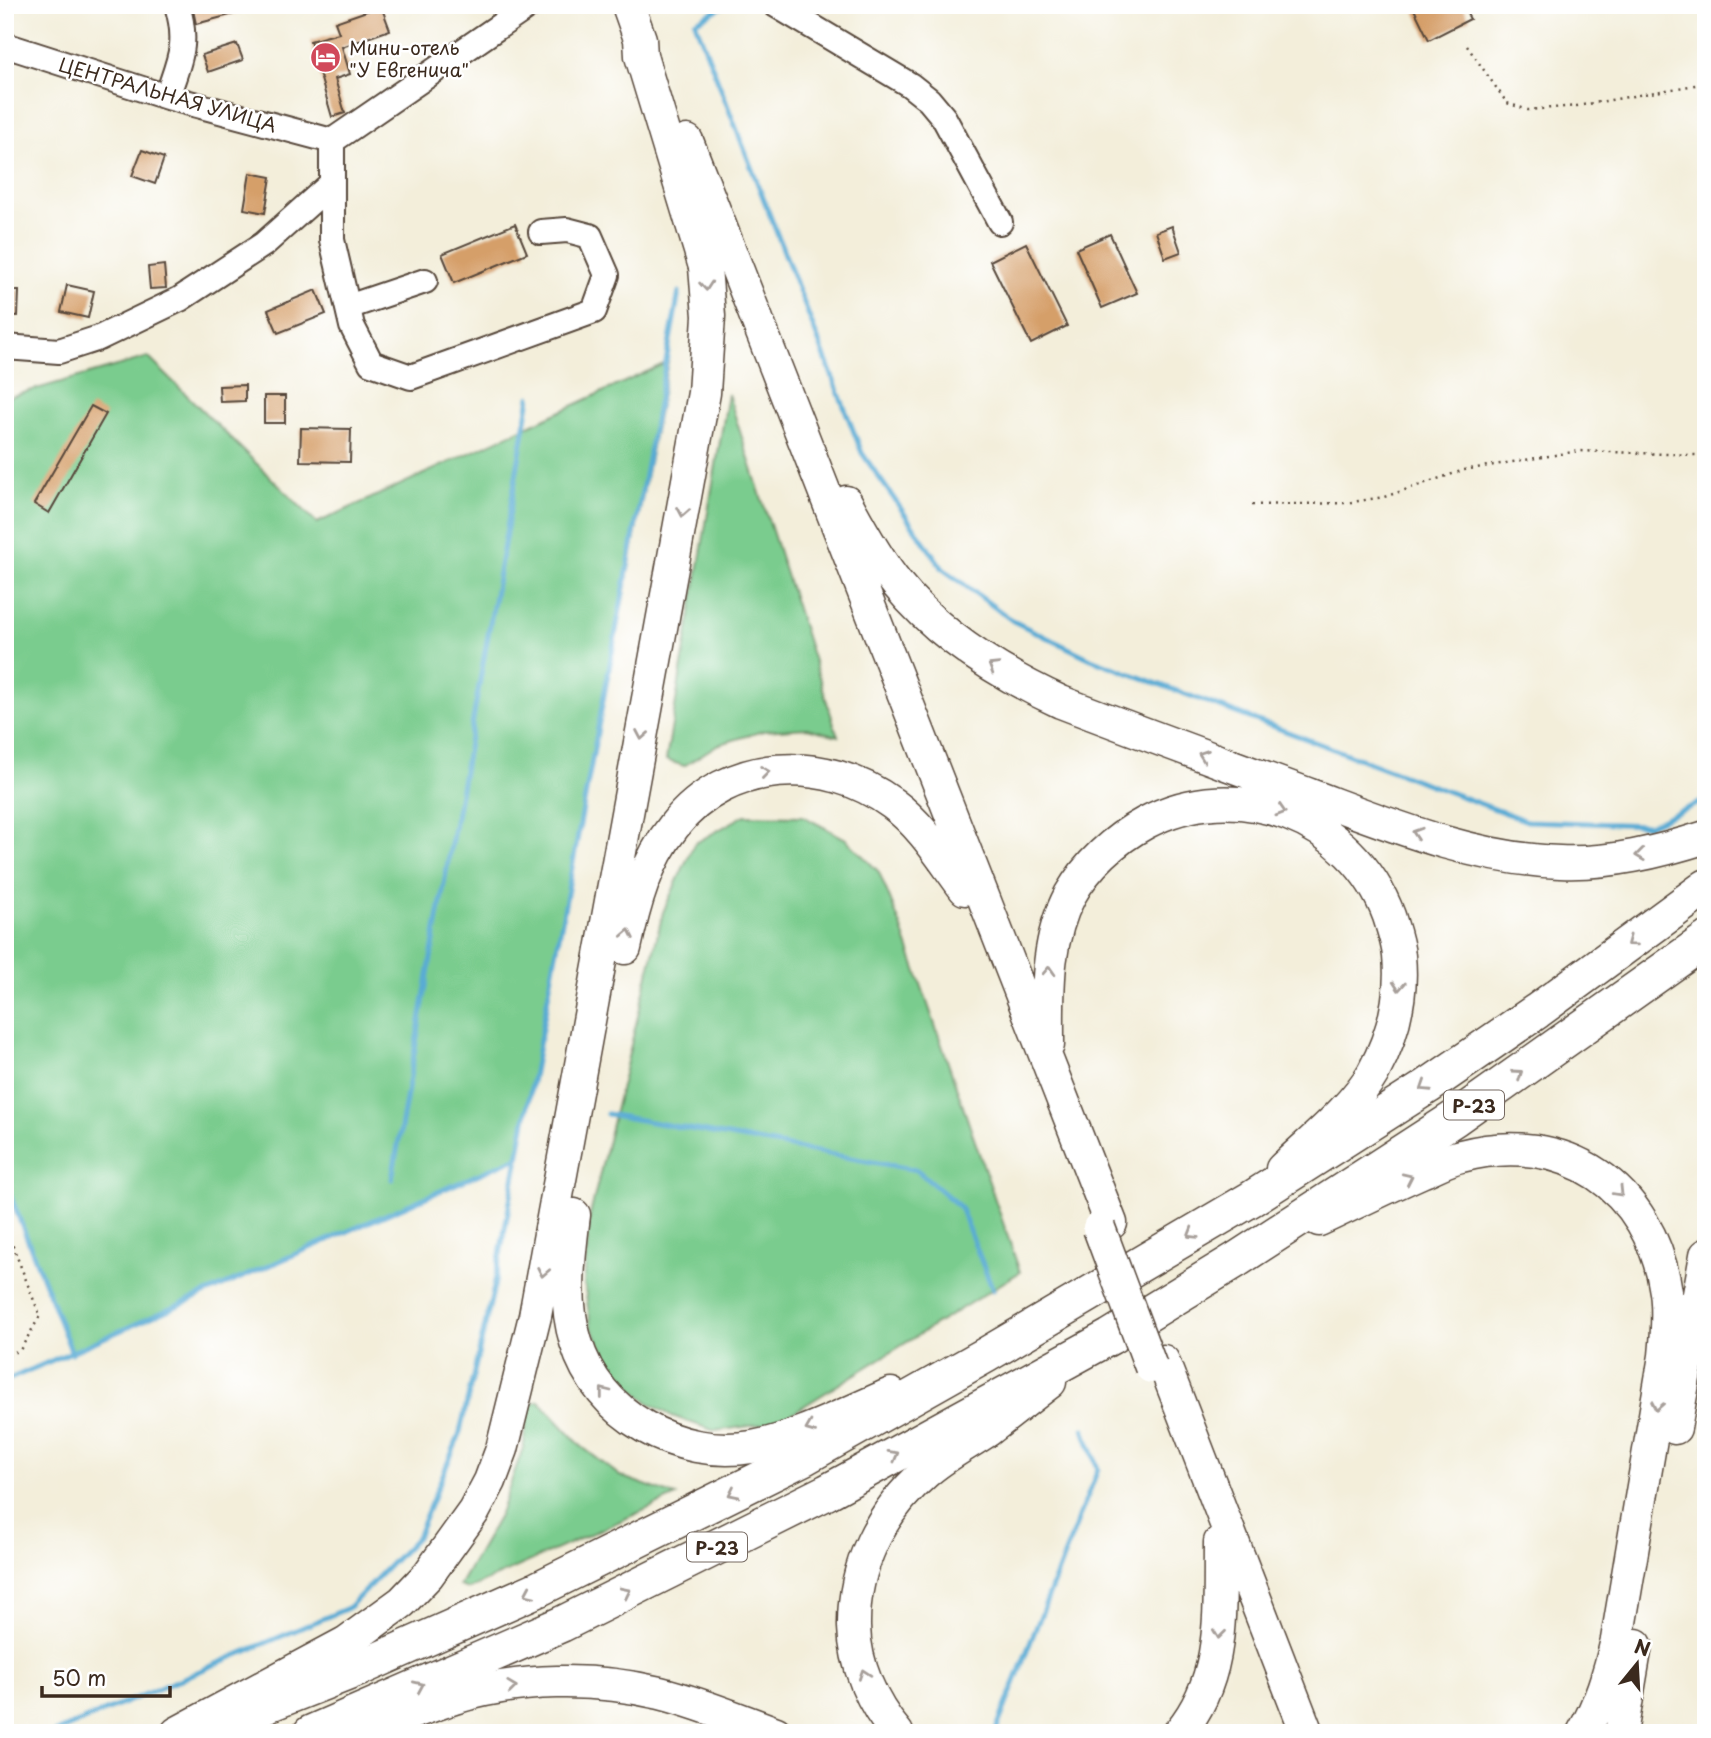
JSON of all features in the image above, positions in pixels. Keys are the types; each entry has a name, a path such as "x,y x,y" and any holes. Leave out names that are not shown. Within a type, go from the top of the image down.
{"highway":[{"name":"Р-23","path":"195,1733 360,1668 538,1589 805,1457 986,1355 1251,1199 1427,1086 1537,1011 1706,887"},
{"name":"Р-23","path":"312,1733 562,1624 827,1492 1110,1337 1455,1118 1706,940"}],"main road":[{"path":"636,23 652,54 1048,1064 1291,1733"},
{"path":"636,23 751,332 965,889 1105,1225"},
{"path":"177,1733 347,1643 402,1602 428,1575 474,1511 490,1481 502,1449 538,1303 704,394 709,316 705,267 636,23"},
{"path":"755,315 828,468 864,535 897,584 932,619 984,662 1023,684 1132,729 1388,823 1461,847 1500,856 1564,863 1592,861 1657,853 1706,837"},
{"path":"965,889 915,823 893,804 851,781 831,775 792,770 759,772 729,782 687,811 661,845 633,909 574,1211 567,1269 576,1343 602,1392 620,1410 665,1438 701,1449 730,1450 775,1442 986,1355"},
{"path":"1048,1064 1050,957 1056,933 1070,895 1085,874 1114,843 1154,818 1178,809 1219,802 1238,802 1277,809 1322,831 1345,848 1359,864 1374,883 1385,905 1399,954 1399,996 1387,1044 1371,1076 1345,1108 1251,1199"},
{"path":"1236,1259 1458,1156 1492,1149 1533,1150 1578,1163 1598,1173 1633,1206 1655,1247 1667,1293 1668,1325 1614,1653 1608,1679 1583,1733"},
{"path":"1621,1733 1706,1255"},
{"path":"897,1733 869,1690 857,1653 854,1615 856,1595 859,1574 869,1547 893,1507 925,1473 951,1452 985,1432 1110,1337"},
{"path":"1157,1364 1307,1733"},
{"path":"1179,1733 1198,1705 1214,1668 1220,1621 1220,1542"},
{"path":"353,1733 455,1698 494,1689 571,1682 617,1685 661,1693 776,1733"},
{"path":"1292,1695 1321,1733"}],"street":[{"path":"167,97 184,41 184,27 177,5"},
{"path":"530,5 332,141 332,240 352,326 371,363 411,377 594,311 607,275 590,236 567,230 541,232"},
{"path":"776,5 910,85 929,100 944,118 1000,222"},
{"name":"ЦЕНТРАЛЬНАЯ УЛИЦА","path":"5,45 167,97 332,141"},
{"path":"5,347 59,351 99,338 180,299 264,244 331,184"},
{"path":"348,307 425,281"}],"path":[{"path":"1467,46 1507,103 1528,110 1577,106 1706,83"},
{"path":"1252,505 1346,503 1384,497 1464,470 1579,451 1698,455 1706,450"},
{"path":"5,1226 40,1316 20,1350 5,1356"}],"green space":[{"path":"148,357 317,523 668,362 518,1157 72,1353 5,1182 5,398"},
{"path":"728,394 838,736 807,728 763,731 717,745 684,766 666,760"},
{"path":"745,815 803,816 846,839 879,872 901,926 1020,1272 778,1422 715,1431 672,1416 649,1403 625,1382 607,1357 591,1327 584,1282 590,1215 663,912 694,844"},
{"path":"539,1401 581,1446 620,1476 676,1496 468,1589 459,1586 499,1516 524,1445 528,1404"}],"building":[{"path":"192,5 249,5 249,10 196,24"},
{"path":"1412,5 1462,5 1470,19 1429,40"},
{"path":"381,6 390,30 342,47 350,74 335,79 345,113 332,117 310,41 339,33 335,22"},
{"path":"237,44 243,60 208,72 202,55"},
{"path":"142,150 164,158 155,184 132,176"},
{"path":"250,173 271,177 265,213 244,209"},
{"path":"515,224 527,253 454,283 442,254"},
{"path":"1172,226 1181,252 1165,258 1156,232"},
{"path":"1110,234 1137,293 1102,308 1076,249"},
{"path":"1026,243 1067,326 1031,344 990,261"},
{"path":"164,265 166,288 150,289 148,267"},
{"path":"67,285 94,291 88,318 61,312"},
{"path":"316,290 326,314 278,333 268,310"},
{"path":"5,291 19,291 18,316 5,315"},
{"path":"245,385 245,401 220,402 219,386"},
{"path":"264,396 285,396 285,423 264,423"},
{"path":"91,406 106,414 49,513 34,504"},
{"path":"301,428 351,429 350,462 300,461"}],"waterway":[{"path":"725,5 695,22 862,453 943,569 1013,621 1091,659 1527,821 1649,825 1706,800"},
{"path":"54,1733 348,1608 417,1537 459,1436 494,1287 679,292"},
{"path":"392,1179 530,397"},
{"path":"607,1114 917,1170 960,1207 993,1290"},
{"path":"5,1381 518,1157"},
{"path":"5,1182 72,1353"},
{"path":"995,1733 1098,1469 1084,1429"}],"place":[{"name":"Мини-отель \"У Евгенича\"","path":"326,58"}]}
